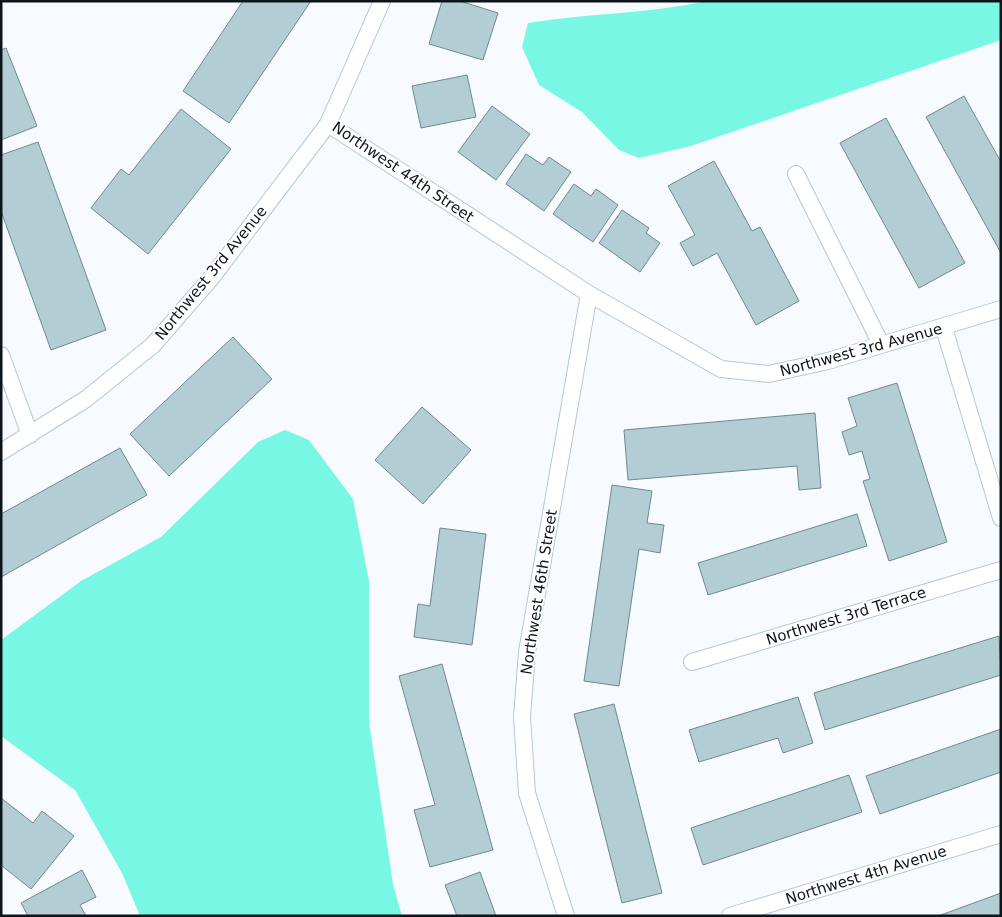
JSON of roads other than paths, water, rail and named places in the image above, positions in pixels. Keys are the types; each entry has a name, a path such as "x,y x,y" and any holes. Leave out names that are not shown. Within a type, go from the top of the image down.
{"street":[{"name":"Northwest 44th Street","path":"382,1 328,124 590,294"},
{"name":"Northwest 3rd Avenue","path":"1,452 86,399 153,345 212,277 328,124"},
{"path":"796,174 881,344"},
{"name":"Northwest 3rd Avenue","path":"590,294 721,369 769,374 828,361 881,344 944,328 1001,309"},
{"name":"Northwest 46th Street","path":"566,916 527,793 522,717 527,652 590,294"},
{"path":"944,328 1001,518"},
{"path":"1,355 30,435"},
{"name":"Northwest 3rd Terrace","path":"692,662 1001,570"},
{"name":"Northwest 4th Avenue","path":"730,916 1001,834"}]}
